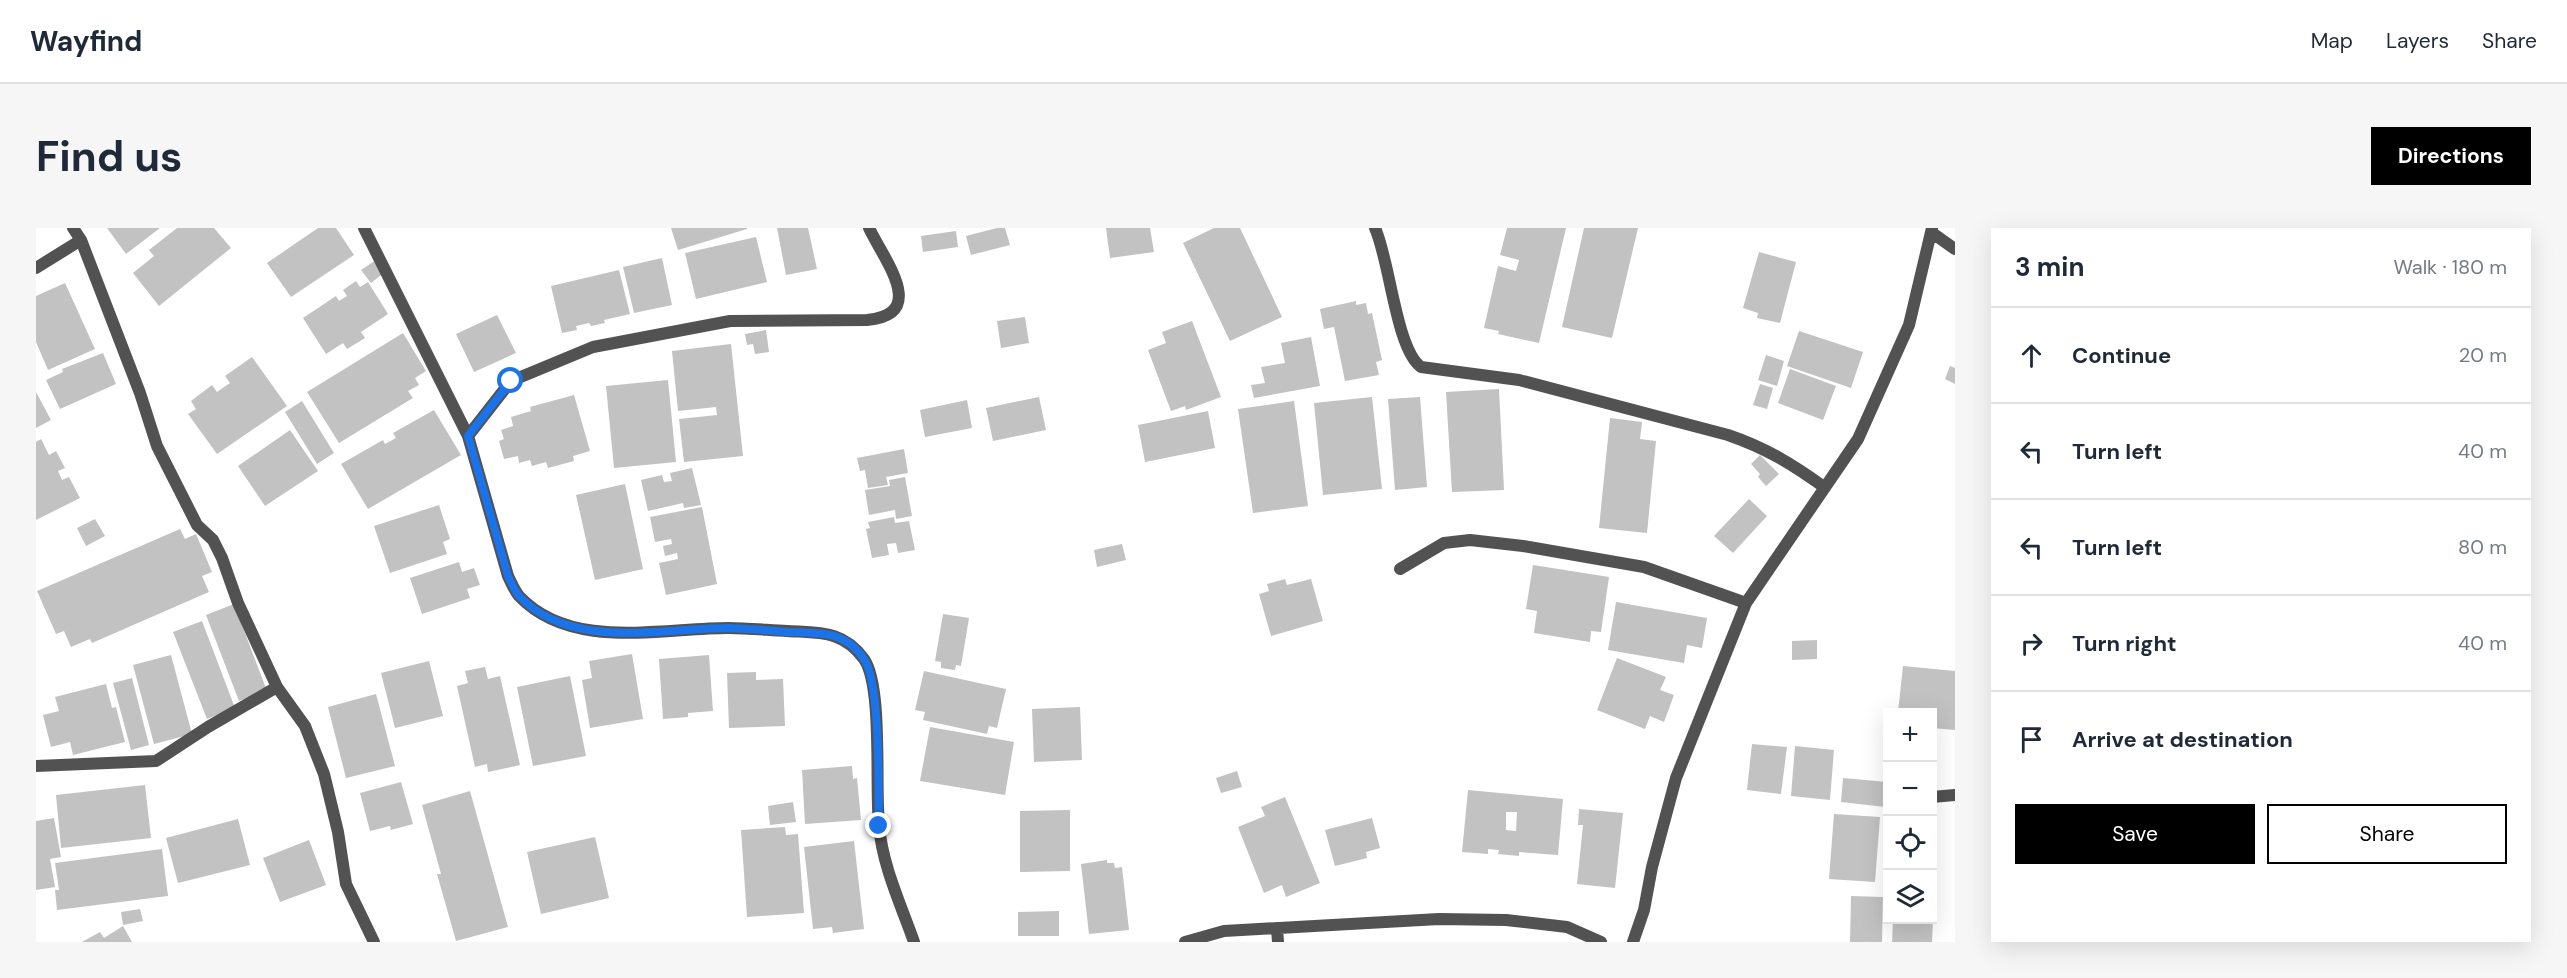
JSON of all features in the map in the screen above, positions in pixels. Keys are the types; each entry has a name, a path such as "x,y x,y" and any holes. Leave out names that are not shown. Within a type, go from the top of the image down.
{"street":[{"path":"73,228 81,240 140,393 157,446 197,525 213,540 222,558 238,603 277,687 305,726 324,774 338,832 346,884 374,942"},
{"path":"364,228 468,436 508,576 518,595 543,614 568,625 599,631 728,628 832,634 852,645 866,661 873,685 878,757 879,826 890,873 914,942"},
{"path":"468,436 511,381 593,347 730,321 867,320 889,315 896,310 900,301 895,278 869,228"},
{"path":"1375,228 1383,245 1406,345 1413,361 1421,367 1519,380 1728,435 1761,446 1788,461 1824,487"},
{"path":"1633,942 1644,910 1652,867 1676,778 1746,603 1858,439 1909,325 1931,230 1955,249"},
{"path":"36,268 81,240"},
{"path":"1400,569 1444,543 1470,540 1523,546 1644,567 1746,603"},
{"path":"36,766 156,761 208,726 277,687"},
{"path":"1937,797 1955,795"},
{"path":"1185,942 1224,931 1439,919 1506,920 1567,927 1601,942"},
{"path":"1277,928 1278,942"}],"building":[{"path":"107,228 160,228 126,254"},
{"path":"177,228 214,228 231,248 159,306 133,273 154,256 149,250"},
{"path":"318,228 336,228 354,255 291,297 267,263"},
{"path":"671,228 747,228 747,229 678,250"},
{"path":"777,228 808,228 817,269 786,275"},
{"path":"1005,228 1010,245 971,255 966,236"},
{"path":"1106,228 1150,228 1154,252 1110,258"},
{"path":"1214,228 1240,228 1282,317 1230,341 1183,243"},
{"path":"1507,228 1566,228 1539,343 1498,334 1499,331 1484,328 1498,266 1516,271 1519,260 1500,255"},
{"path":"1584,228 1638,228 1612,338 1562,327"},
{"path":"956,231 958,247 923,252 921,236"},
{"path":"756,237 767,282 696,299 685,253"},
{"path":"1759,252 1796,262 1780,323 1757,318 1758,313 1743,308"},
{"path":"662,258 672,305 634,313 623,267"},
{"path":"376,260 385,272 371,283 361,270"},
{"path":"619,270 630,314 604,320 605,323 576,326 577,330 562,333 551,286"},
{"path":"356,281 360,287 368,282 388,314 361,332 365,338 347,349 343,343 326,354 303,318 336,296 339,301 347,296 343,290"},
{"path":"65,283 95,349 48,370 36,342 36,296"},
{"path":"1356,301 1356,305 1366,303 1368,314 1372,313 1382,360 1376,362 1379,375 1345,381 1334,327 1324,329 1320,309"},
{"path":"497,315 516,353 474,372 456,334"},
{"path":"1025,317 1029,343 1001,348 997,321"},
{"path":"1192,321 1221,397 1186,410 1185,406 1171,411 1148,350 1166,343 1162,332"},
{"path":"766,330 769,352 755,354 753,344 747,345 745,334"},
{"path":"1799,331 1863,352 1851,388 1787,366"},
{"path":"403,333 426,371 415,378 419,385 408,391 413,398 339,443 307,392"},
{"path":"1311,337 1320,386 1254,398 1251,385 1265,383 1261,367 1285,363 1281,343"},
{"path":"731,344 743,456 684,462 679,419 717,415 716,407 678,411 672,351"},
{"path":"103,353 116,384 60,409 46,380 63,372 62,369"},
{"path":"1766,355 1784,361 1777,386 1758,380"},
{"path":"252,357 287,406 217,454 188,414 196,409 191,401 212,385 217,392 230,383 225,376"},
{"path":"1950,366 1955,368 1955,384 1945,379"},
{"path":"1790,369 1836,386 1823,420 1778,403"},
{"path":"668,380 676,462 614,468 606,386"},
{"path":"1760,384 1773,388 1767,409 1753,405"},
{"path":"1499,389 1504,490 1452,492 1446,392"},
{"path":"36,392 51,420 36,428"},
{"path":"574,395 590,451 573,456 574,461 548,468 546,462 532,466 530,460 519,463 518,456 504,459 499,441 504,439 501,430 513,426 511,417 531,411 530,407"},
{"path":"1039,397 1046,430 993,441 986,408"},
{"path":"1372,397 1382,489 1323,495 1314,403"},
{"path":"1420,397 1427,487 1395,490 1388,399"},
{"path":"967,400 972,428 925,437 920,410"},
{"path":"302,401 334,453 317,464 285,412"},
{"path":"1294,401 1308,506 1253,513 1238,409"},
{"path":"434,410 461,455 368,509 341,464 383,440 385,444 396,438 393,433"},
{"path":"1208,411 1215,448 1145,462 1138,425"},
{"path":"1610,418 1642,422 1640,439 1656,441 1647,533 1599,528"},
{"path":"290,430 318,471 265,506 238,466"},
{"path":"41,439 49,455 56,451 65,468 58,471 62,480 69,477 80,498 36,520 36,442"},
{"path":"904,449 908,473 886,477 888,485 868,488 865,470 860,471 857,458"},
{"path":"1760,455 1779,474 1766,486 1758,477 1760,474 1751,464"},
{"path":"692,468 701,505 684,508 683,503 648,511 641,480 662,475 664,482 672,481 670,473"},
{"path":"905,477 912,516 896,519 895,510 869,515 865,490 890,486 889,480"},
{"path":"625,484 643,569 595,580 576,495"},
{"path":"1749,499 1767,516 1733,553 1714,536"},
{"path":"439,505 450,539 443,542 447,554 390,573 374,526"},
{"path":"702,507 717,584 666,595 659,563 678,559 677,553 665,556 663,546 672,544 671,539 655,542 650,517"},
{"path":"894,517 895,523 909,521 915,550 898,553 896,543 887,544 889,555 872,558 866,529 870,528 868,522"},
{"path":"95,519 105,536 86,546 77,528"},
{"path":"180,529 185,539 196,534 212,572 202,576 209,592 92,643 90,639 71,647 64,631 56,634 37,591"},
{"path":"1122,544 1126,560 1097,567 1094,550"},
{"path":"459,562 462,572 474,568 480,585 467,589 470,598 422,614 410,578"},
{"path":"1533,565 1609,577 1601,632 1591,631 1590,642 1534,633 1537,611 1526,609"},
{"path":"1285,579 1287,585 1311,579 1323,621 1271,636 1259,594 1269,591 1267,584"},
{"path":"1616,602 1707,618 1702,648 1687,645 1684,663 1608,650"},
{"path":"234,604 267,691 239,701 206,615"},
{"path":"943,614 969,618 961,666 956,665 955,670 941,668 941,662 935,661"},
{"path":"202,621 235,708 207,719 173,632"},
{"path":"1817,640 1817,659 1792,660 1792,641"},
{"path":"632,654 643,719 590,728 582,680 592,678 589,661"},
{"path":"171,655 192,734 154,744 133,665"},
{"path":"709,655 713,711 688,713 688,717 663,719 659,659"},
{"path":"1617,658 1666,677 1660,690 1674,695 1664,722 1650,716 1645,729 1597,710"},
{"path":"429,661 443,716 395,728 381,673"},
{"path":"1903,666 1955,671 1955,730 1937,728 1937,708 1898,708"},
{"path":"485,667 488,679 500,676 520,765 488,772 487,764 475,767 457,686 468,683 465,671"},
{"path":"924,671 1006,689 997,728 989,726 987,734 923,720 925,712 915,710"},
{"path":"756,672 756,680 783,679 785,726 729,728 727,673"},
{"path":"570,676 586,756 533,766 517,687"},
{"path":"132,678 149,745 131,750 113,683"},
{"path":"106,684 112,708 116,707 125,742 73,755 70,742 51,747 43,715 59,711 55,697"},
{"path":"376,694 395,766 346,778 328,707"},
{"path":"1080,707 1082,760 1034,762 1032,709"},
{"path":"930,727 1014,742 1005,795 920,781"},
{"path":"1752,744 1787,747 1781,794 1747,790"},
{"path":"1795,746 1834,750 1830,800 1791,796"},
{"path":"852,766 853,779 857,778 861,820 805,824 802,770"},
{"path":"1237,771 1242,787 1221,793 1216,778"},
{"path":"1843,778 1883,782 1883,807 1841,802"},
{"path":"401,782 413,824 391,830 390,826 370,831 360,793"},
{"path":"145,785 151,838 61,848 56,795"},
{"path":"1468,790 1563,799 1558,855 1519,852 1519,856 1498,854 1499,850 1488,849 1488,854 1462,852","holes":["1506,812 1517,812 1516,831 1506,830"]},
{"path":"470,791 508,927 456,941 437,874 441,874 422,805"},
{"path":"1285,797 1320,883 1286,897 1282,885 1264,893 1238,827 1265,816 1261,807"},
{"path":"793,802 796,822 770,825 768,806"},
{"path":"1579,809 1623,813 1615,888 1577,884 1583,825 1578,825"},
{"path":"1070,810 1070,871 1020,872 1020,811"},
{"path":"1834,814 1880,817 1875,882 1829,879"},
{"path":"54,818 61,857 50,859 55,887 36,890 36,821"},
{"path":"1372,818 1380,848 1366,852 1367,858 1335,866 1325,830"},
{"path":"238,819 250,865 178,883 166,838"},
{"path":"785,827 786,835 798,834 804,913 747,917 741,830"},
{"path":"595,837 609,898 541,914 527,852"},
{"path":"309,840 326,885 280,902 263,858"},
{"path":"854,841 864,929 833,933 832,927 813,929 804,847"},
{"path":"162,849 168,896 57,910 55,890 59,890 55,863"},
{"path":"1107,860 1107,863 1114,863 1115,868 1122,867 1129,930 1089,934 1081,864"},
{"path":"1851,896 1883,897 1882,942 1850,942"},
{"path":"140,909 143,921 123,925 121,912"},
{"path":"1059,911 1059,936 1018,936 1018,912"},
{"path":"1893,924 1933,924 1932,942 1892,942"},
{"path":"123,926 132,942 82,942 100,932 104,938"}],"route":[{"path":"511,381 468,436 508,576 518,595 543,614 568,625 599,631 638,632 728,628 832,634 852,645 866,661 873,685 878,757 879,826"}]}
